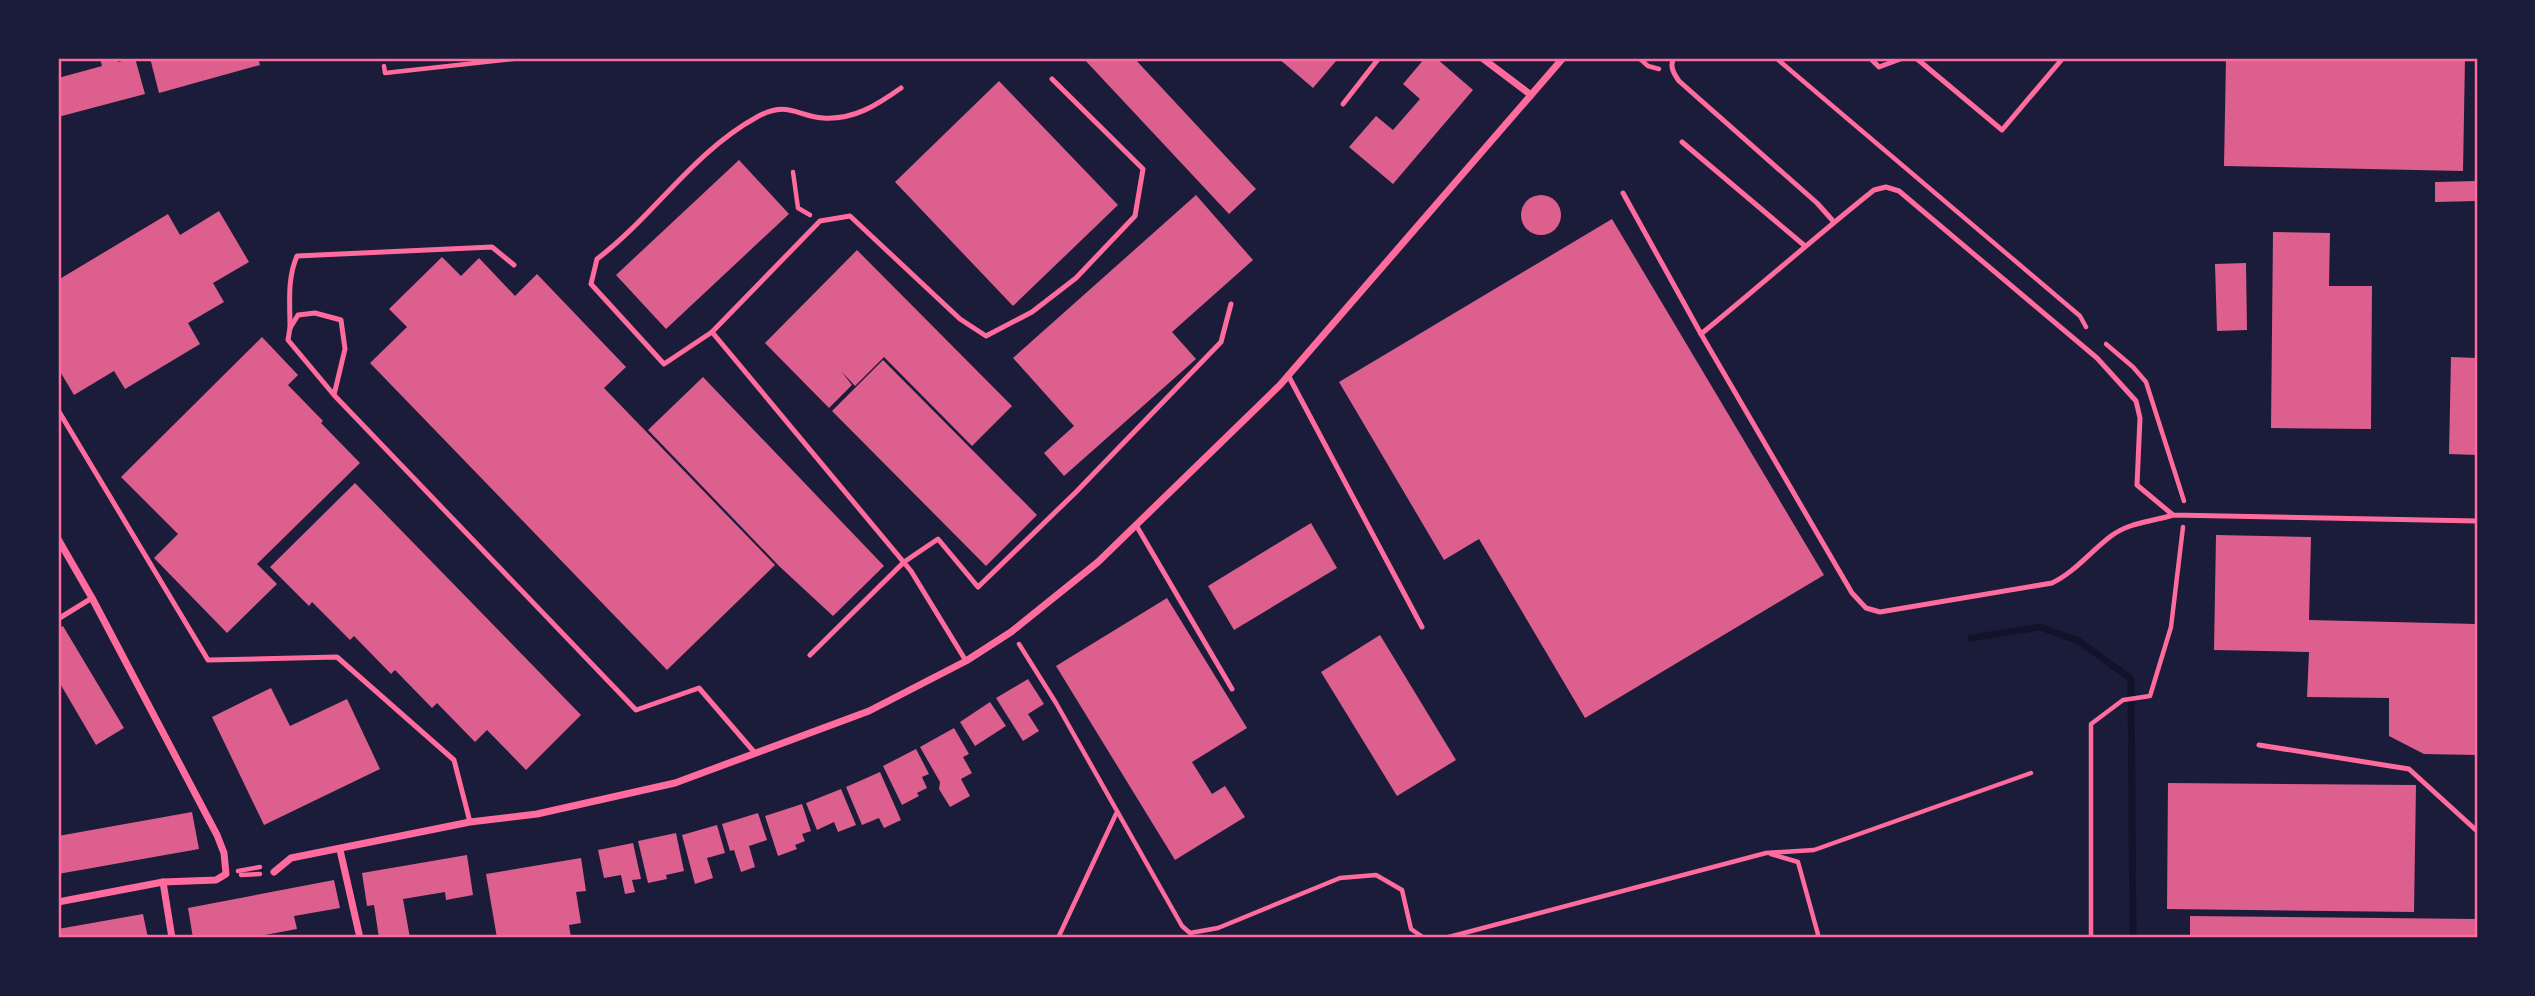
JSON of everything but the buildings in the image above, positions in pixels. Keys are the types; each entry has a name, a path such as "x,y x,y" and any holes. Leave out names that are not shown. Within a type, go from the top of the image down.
{"street":[{"path":"1482,58 1531,95"},
{"path":"274,872 291,858 470,822 537,814 675,783 869,711 966,661 1011,632 1098,562 1288,375 1563,58"},
{"path":"58,539 217,835 224,853 226,874 216,880 163,881 58,902"},
{"path":"340,850 360,938"},
{"path":"163,881 172,938"}],"lane":[{"path":"1343,104 1378,58"},
{"path":"1674,58 1672,68 1679,81 1817,203 1834,222"},
{"path":"1870,58 1880,67 1903,58"},
{"path":"1916,58 2002,130 2063,58"},
{"path":"901,88 873,108 851,116 821,118 795,109 785,109 759,116 710,150 609,251 597,259 591,284 664,364 712,332 820,220 850,216 960,320 986,336 1032,312 1076,278 1135,216 1143,169 1052,79"},
{"path":"1682,142 1805,246"},
{"path":"1701,334 1874,190 1886,187 1899,191 2097,358 2136,401 2140,418 2137,485 2172,515"},
{"path":"1623,193 1838,571 1852,593 1866,608 1880,612 2052,583 2065,576 2112,535 2134,523 2172,515 2477,521"},
{"path":"514,265 492,247 297,256 289,286 288,340 334,395 636,710 699,688 755,753"},
{"path":"810,655 904,562 938,539 978,587 1076,492 1221,342 1231,304"},
{"path":"290,328 298,316 315,313 341,320 345,349 334,395"},
{"path":"712,332 904,562 966,661"},
{"path":"1288,375 1422,627"},
{"path":"58,410 208,660 337,657 454,760 470,822"},
{"path":"1136,525 1232,689"},
{"path":"58,619 92,598"},
{"path":"2259,745 2409,769 2477,831"}],"path":[{"path":"384,66 385,73 521,58"},
{"path":"1639,58 1648,66 1672,68"},
{"path":"793,172 798,208 820,220"},
{"path":"2091,938 2091,724 2123,700 2150,696 2171,627 2183,536"},
{"path":"1011,632 1056,703 1182,926 1191,935 1218,928 1340,878 1376,875 1402,890 1412,938"},
{"path":"1445,938 1766,853 1814,850 2031,773"},
{"path":"1058,938 1116,813"},
{"path":"1766,853 1798,862 1819,938"},
{"path":"1411,929 1424,938"}],"waterway":[{"path":"1971,638 2040,627 2079,641 2131,679 2133,938"}]}
